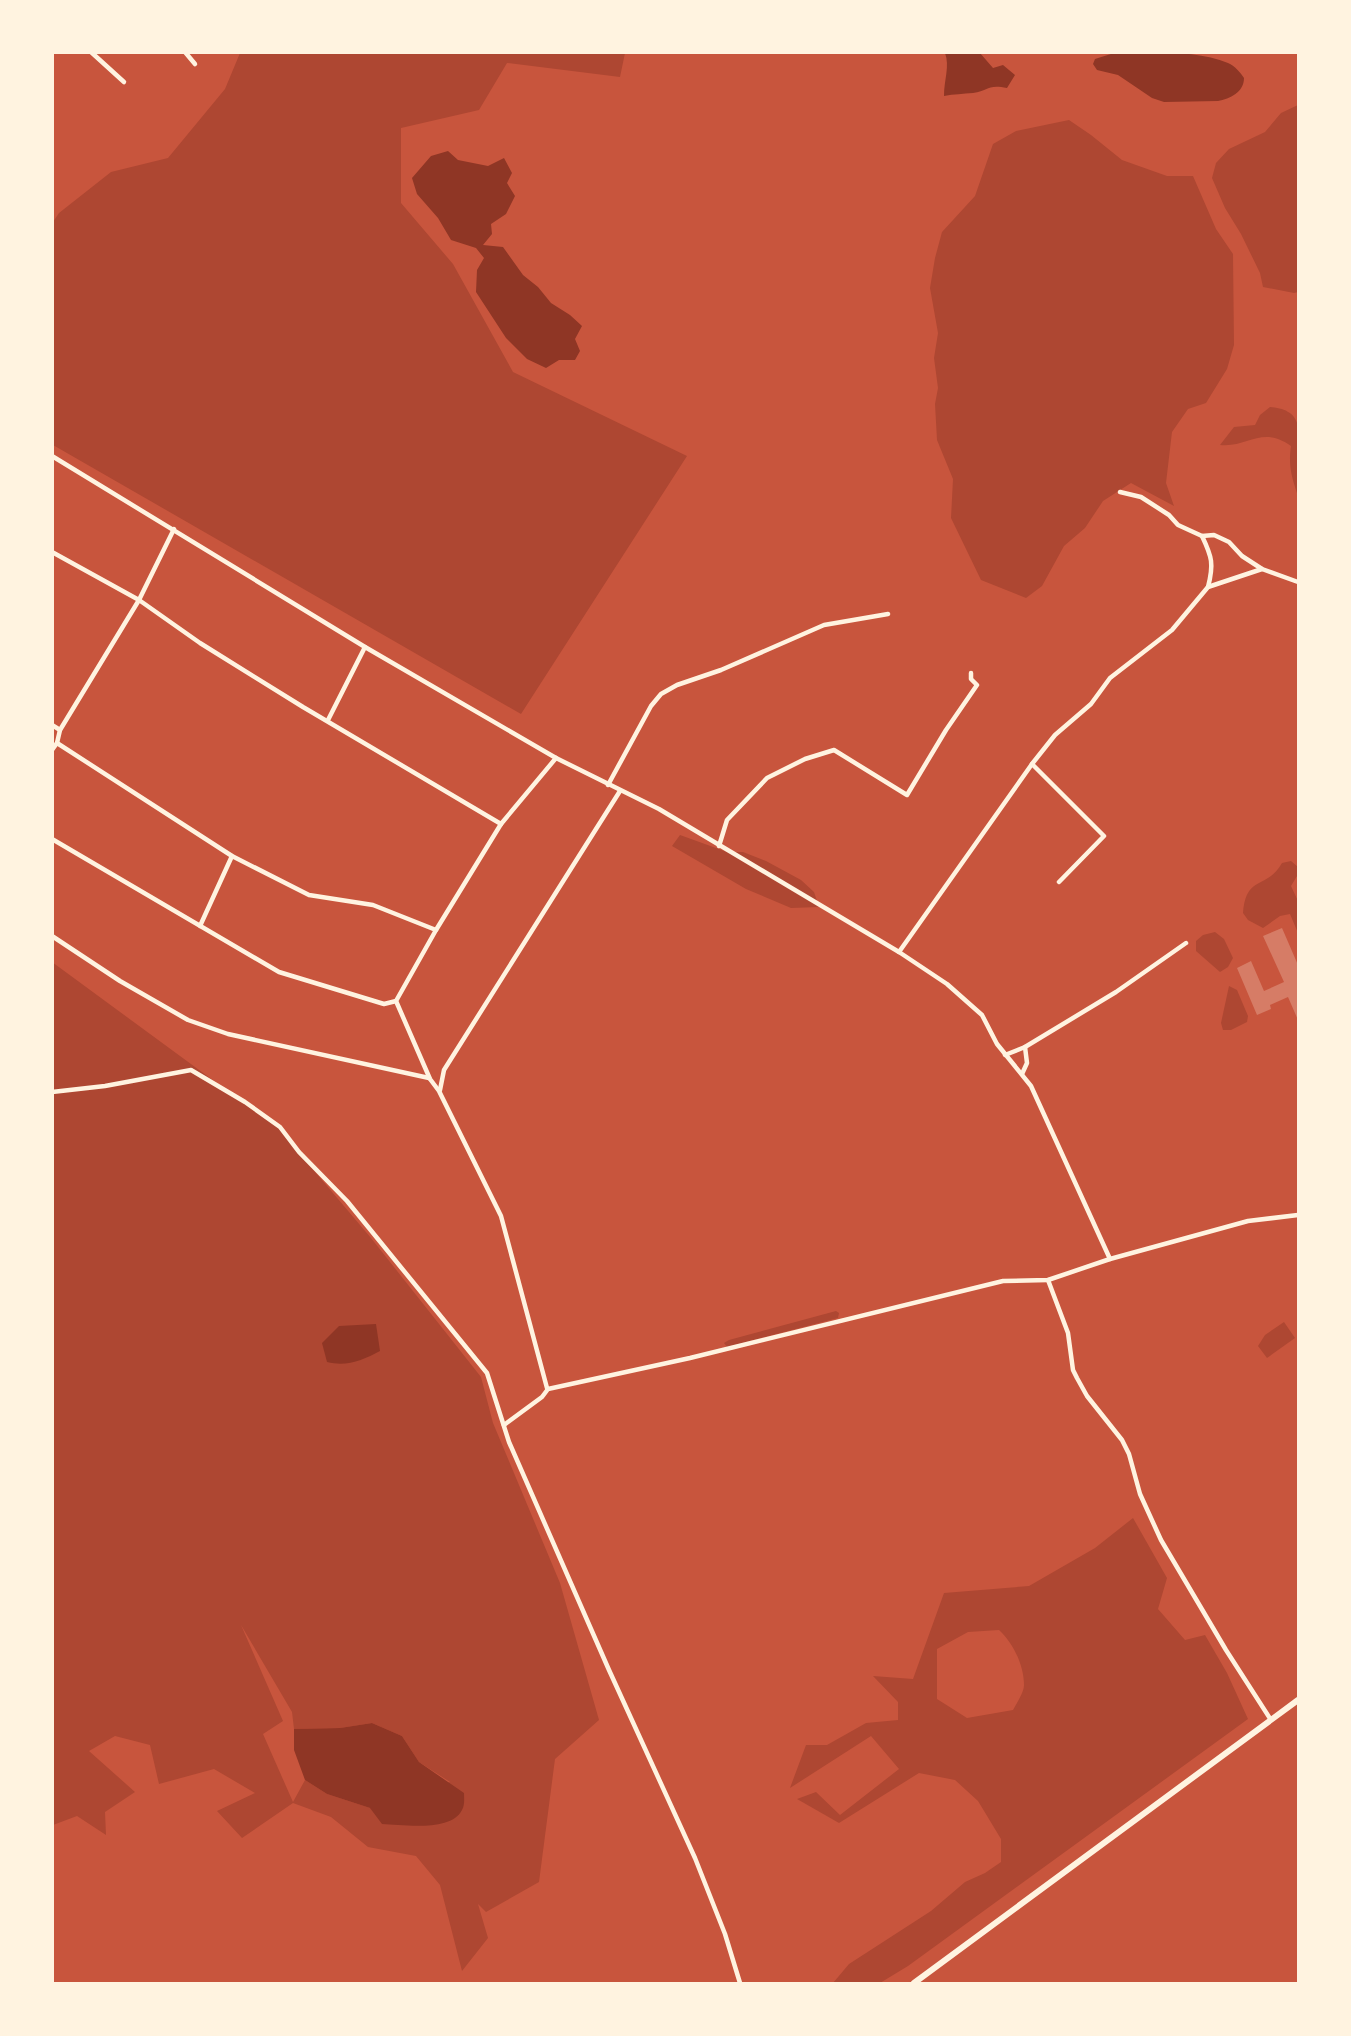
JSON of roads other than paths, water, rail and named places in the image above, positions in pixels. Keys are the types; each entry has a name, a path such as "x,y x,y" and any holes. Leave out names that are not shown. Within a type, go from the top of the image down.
{"main road":[{"path":"914,1983 1298,1700"}],"street":[{"path":"91,52 124,82"},
{"path":"185,52 195,64"},
{"path":"52,456 365,647 556,758 659,809 899,952 972,1004 982,1015 1005,1055 1031,1086 1110,1259"},
{"path":"1120,492 1141,497 1169,515 1178,525 1202,536 1214,535 1229,542 1242,556 1262,569 1298,582"},
{"path":"52,750 60,730 139,600 174,529"},
{"path":"899,952 1055,735 1091,704 1110,678 1172,630 1208,587 1213,569 1211,554 1202,536"},
{"path":"52,552 139,600 200,643 303,707 501,824"},
{"path":"1208,587 1262,569"},
{"path":"608,785 651,706 661,694 824,625 888,614"},
{"path":"328,720 365,647"},
{"path":"719,846 727,820 767,778 805,759 834,750 908,795 946,730 977,685 971,679 971,673"},
{"path":"52,725 60,730"},
{"path":"57,743 232,856 309,895 373,905 436,930"},
{"path":"52,839 279,972 384,1004 396,1001 501,824 556,758"},
{"path":"1032,764 1104,836 1059,882"},
{"path":"439,1091 444,1070 620,791"},
{"path":"200,926 232,856"},
{"path":"52,936 120,981 188,1020 228,1034 430,1079"},
{"path":"1005,1055 1026,1047 1116,992 1185,943"},
{"path":"396,1001 430,1079 439,1091 501,1216 548,1389"},
{"path":"1022,1074 1027,1063 1026,1047"},
{"path":"52,1092 105,1086 191,1070 244,1102 280,1127 299,1152 347,1201 487,1373 509,1442 695,1858 725,1934 740,1983"},
{"path":"504,1424 542,1397 548,1389 690,1358 1003,1281 1048,1280 1110,1259 1248,1221 1298,1215"},
{"path":"1048,1280 1068,1334 1073,1370 1077,1378 1087,1396 1122,1440 1129,1454 1140,1494 1161,1540 1271,1720"}]}
